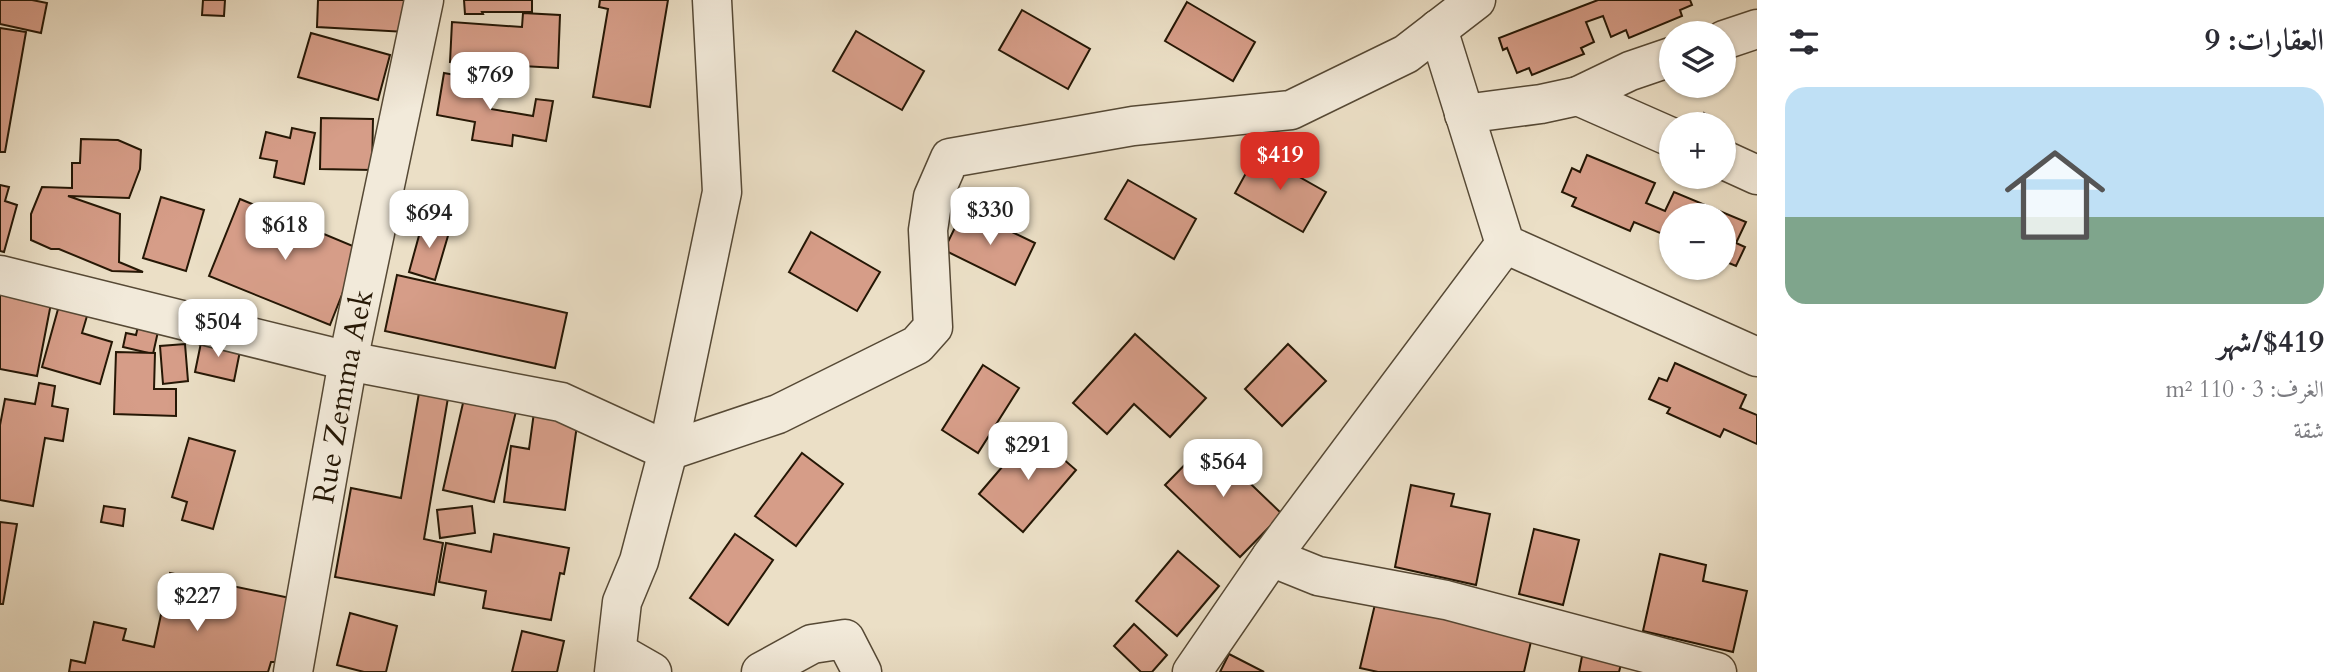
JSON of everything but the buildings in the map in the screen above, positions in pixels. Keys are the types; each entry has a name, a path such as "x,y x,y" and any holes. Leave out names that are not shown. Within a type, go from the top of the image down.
{"street":[{"name":"Rue Zemma Aek","path":"293,672 348,361 424,0"},
{"path":"652,672 615,662 622,602 639,561 668,451 722,192 712,0"},
{"path":"0,275 348,361 561,402 668,451 778,414 917,345 933,327 928,229 933,198 950,158 1133,126 1291,110 1406,54 1476,0"},
{"path":"1438,29 1505,244 1757,357"},
{"path":"1736,36 1757,29"},
{"path":"1464,114 1541,104 1578,96 1630,71 1659,61"},
{"path":"1578,96 1659,132"},
{"path":"1736,165 1757,175"},
{"path":"1192,672 1271,557 1505,244"},
{"path":"1271,557 1318,576 1447,600 1717,672"},
{"path":"761,672 812,643 845,639 862,672"}]}
